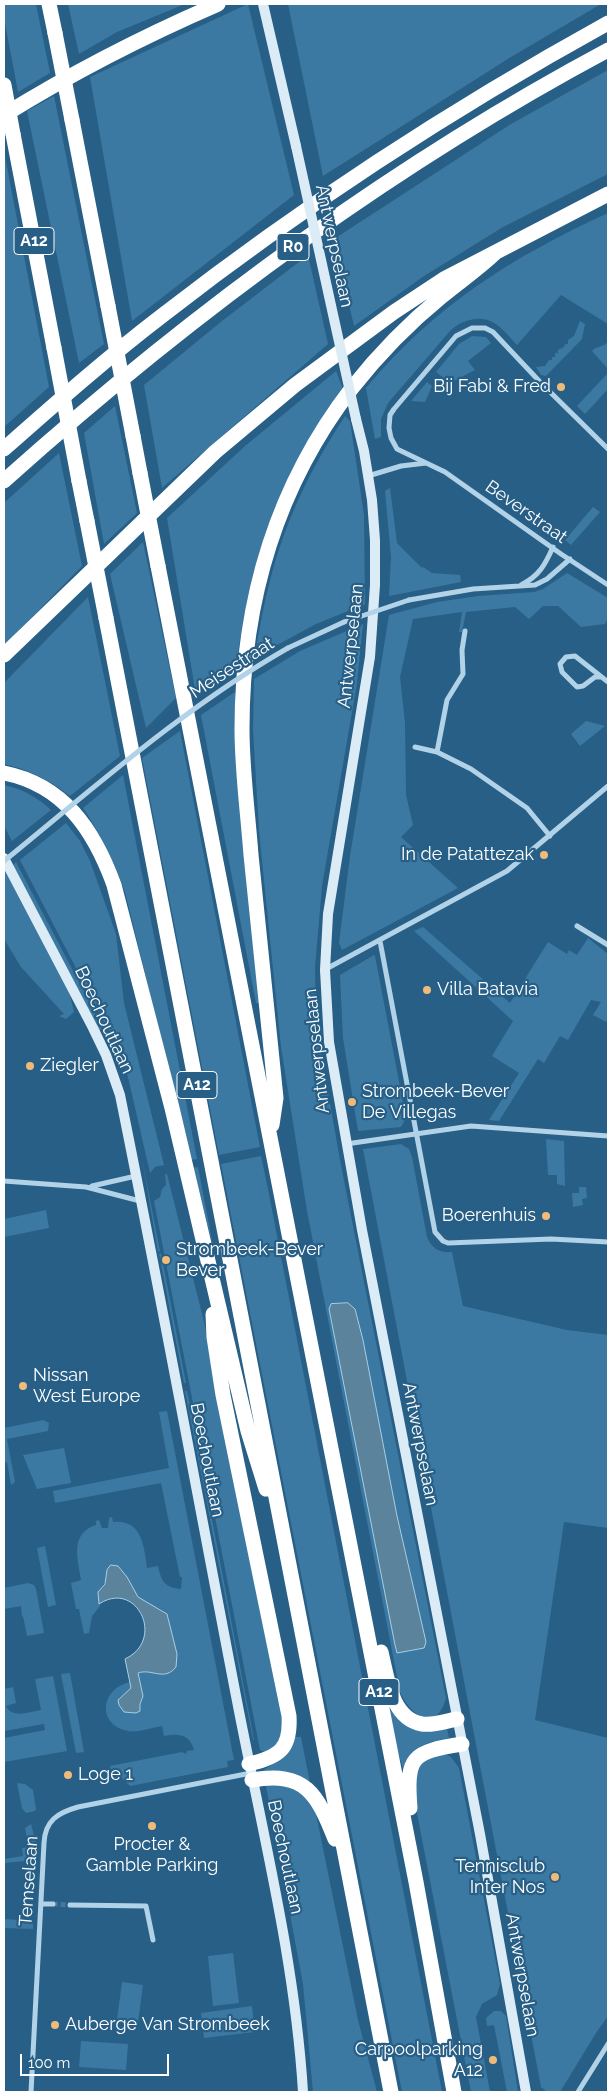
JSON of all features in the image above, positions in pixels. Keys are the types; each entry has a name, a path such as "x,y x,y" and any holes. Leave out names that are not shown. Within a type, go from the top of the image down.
{"highway":[{"name":"A12","path":"49,4 416,1882 454,2092"},
{"path":"4,115 45,90 160,29 218,4"},
{"name":"R0","path":"4,449 161,316 233,261 405,143 532,65 608,23"},
{"name":"R0","path":"4,481 163,345 296,245 355,203 478,124 559,76 608,50"},
{"name":"A12","path":"4,85 391,2092"},
{"path":"4,655 215,452 294,385 394,312 444,279 568,213 608,194"},
{"path":"271,1136 276,1098 256,909 243,752 244,670 254,598 275,526 302,467 332,416 374,362 407,328 442,296 475,272 495,253"},
{"path":"4,668 38,624"},
{"path":"4,773 33,781 50,791 64,803 90,833 107,866 119,902 172,1108 248,1431 287,1552"},
{"path":"212,1280 214,1337 224,1396 290,1726 289,1735 280,1752 251,1772"},
{"path":"342,1502 390,1689 396,1704 412,1721 420,1724 457,1719"},
{"path":"416,1882 409,1794 412,1766 416,1759 424,1752 462,1744"},
{"path":"251,1772 271,1777 288,1778 298,1782 312,1794 326,1818 348,1873"}],"main road":[{"name":"Antwerpselaan","path":"263,4 368,476 375,547 373,620 365,687 333,877 327,925 326,970 329,1042 345,1144 509,1989 526,2092"},
{"name":"Boechoutlaan","path":"4,859 106,1055 120,1095 288,1957 298,2029 303,2092"}],"street":[{"name":"Beverstraat","path":"608,449 493,332 485,328 476,328 459,333 392,412 389,428 390,438 404,452 445,472 608,585"},
{"path":"368,476 401,466 429,463"},
{"name":"Meisestraat","path":"518,586 537,576 546,564 553,547"},
{"name":"Meisestraat","path":"4,859 142,748 208,698 288,648 344,622 410,600 464,590 530,586 541,582 570,559"},
{"path":"438,752 447,700 463,674 462,650 465,631"},
{"path":"601,677 595,676 583,686 577,687 562,672 560,664 566,657 575,656 608,682"},
{"path":"415,747 438,752 471,769 527,808 550,836"},
{"path":"326,970 507,871 608,786"},
{"path":"577,926 608,945"},
{"path":"380,941 435,1232 442,1241 454,1242 566,1238 608,1242"},
{"path":"345,1144 471,1126 608,1136"},
{"path":"86,1187 136,1176"},
{"path":"4,1181 86,1187 141,1201"},
{"name":"Temselaan","path":"31,2092 46,1828 55,1816 78,1807 251,1772"},
{"path":"41,1904 53,1904"},
{"path":"70,1905 146,1906 153,1940"},
{"path":"578,2092 608,2044"}],"shaded area":[{"path":"4,4 36,4 50,73 18,92 4,18"},
{"path":"68,4 185,4 117,32 79,54"},
{"path":"248,4 294,195 132,321 90,77"},
{"path":"288,4 601,4 511,57 323,176"},
{"path":"608,70 608,174 503,227 424,276 354,326 334,239 511,124"},
{"path":"54,96 104,344 79,363 27,111"},
{"path":"4,151 49,387 4,427"},
{"path":"608,213 608,324 561,295 517,345 500,328 488,320 477,319 459,324 450,331 388,403 381,419 381,437 375,439 366,388 419,332 476,286 507,266 539,247"},
{"path":"308,255 328,344 162,488 144,385 222,321"},
{"path":"580,321 585,324 582,339 546,376 541,375 536,367 545,366 549,360 552,360 552,357 555,357 555,353 558,353 558,350 564,347 565,344 568,344 568,340 574,336"},
{"path":"472,336 486,337 491,343 468,361 475,370 450,383 436,372 459,344"},
{"path":"608,341 608,369 592,351 605,345"},
{"path":"336,371 343,389 297,460 274,510 265,536 244,615 236,669 196,696 167,518 245,446"},
{"path":"608,373 608,389 585,414 577,406"},
{"path":"427,382 432,386 425,402 411,401"},
{"path":"115,406 137,513 104,544 84,433"},
{"path":"345,416 350,421 364,515 365,604 316,624 255,657 268,591 285,531 311,474"},
{"path":"59,453 82,566 4,646 4,503"},
{"path":"390,488 397,543 422,568 432,573 460,575 461,582 389,596 391,557 385,491"},
{"path":"593,507 600,512 571,545 565,540"},
{"path":"143,542 176,698 146,728 110,574"},
{"path":"567,573 608,598 608,618 605,624 581,627 558,606 543,606 529,619 515,607 466,612 462,632 459,632 462,612 413,619 400,677 405,723 406,795 413,825 401,837 458,888 342,950 339,943 350,856 389,615 437,602 478,596 534,592 543,589"},
{"path":"88,597 120,756 70,796 39,776 4,764 4,683"},
{"path":"363,624 357,683 322,886 315,967 316,1007 320,1047 340,1160 446,1698 442,1709 437,1715 430,1718 424,1718 417,1714 405,1701 400,1692 307,1211 281,1047 259,831 253,730 254,679 300,651","holes":["348,1303 355,1309 363,1340 397,1516 426,1642 424,1648 397,1653 329,1309 331,1304"]},
{"path":"235,692 235,731 259,1003 256,1003 201,715"},
{"path":"586,721 605,726 580,746 571,734"},
{"path":"180,731 260,1147 219,1155 142,758"},
{"path":"123,775 197,1159 191,1160 125,892 107,848 83,808"},
{"path":"4,785 29,794 51,810 12,841 4,826"},
{"path":"66,823 80,841 90,861 116,934 124,1003 164,1165 155,1167 150,1173 128,1077 120,1053 20,860"},
{"path":"16,862 102,1026 100,1031 13,865"},
{"path":"5,871 70,995 74,1012 66,1019 59,1016 64,1014 21,967 4,939"},
{"path":"423,927 510,1003 548,942 567,954 569,950 577,955 588,938 608,954 608,1018 606,1022 593,1015 601,1002 591,1000 568,1040 560,1036 544,1063 538,1059 499,1121 489,1120 519,1073 492,1056 513,1021 414,931"},
{"path":"374,955 406,1118 401,1127 358,1131 343,1038 340,975"},
{"path":"546,1139 564,1141 565,1186 557,1184 557,1175 548,1175"},
{"path":"401,1144 409,1149 412,1157 427,1237 431,1245 437,1249 444,1252 452,1252 463,1306 567,1330 608,1335 608,1528 564,1522 535,1720 608,1738 608,2016 560,2092 547,2092 541,2087 363,1149"},
{"path":"141,1156 160,1251 158,1252"},
{"path":"261,1156 442,2092 402,2092 221,1164"},
{"path":"198,1167 212,1240 213,1246 193,1168"},
{"path":"165,1174 167,1174 208,1338 227,1447 282,1720 283,1729 277,1746 265,1752 260,1750 154,1201 160,1197 162,1189 166,1185"},
{"path":"579,1187 586,1187 587,1198 582,1199 583,1205 573,1207 572,1193 579,1193"},
{"path":"46,1210 49,1228 4,1237 4,1219"},
{"path":"161,1253 186,1383 184,1383 159,1254"},
{"path":"348,1303 355,1309 363,1340 397,1516 426,1642 424,1648 397,1653 329,1309 331,1304"},
{"path":"185,1391 187,1391 191,1409 254,1740 253,1740"},
{"path":"167,1411 234,1760 227,1761 228,1767 130,1786 111,1771 110,1766 182,1752 186,1754 187,1751 194,1750 190,1741 183,1736 164,1736 162,1726 128,1731 115,1726 109,1720 106,1713 106,1705 114,1690 121,1685 131,1682 131,1690 118,1700 124,1712 136,1713 140,1711 142,1692 138,1673 143,1671 167,1674 174,1669 177,1654 169,1629 169,1618 166,1613 144,1602 139,1598 134,1589 107,1570 106,1581 98,1592 100,1606 92,1616 89,1633 84,1634 79,1609 76,1609 71,1583 81,1580 77,1548 82,1534 87,1529 96,1525 96,1521 99,1520 102,1528 108,1528 109,1518 112,1517 113,1522 123,1522 136,1529 143,1543 147,1568 158,1566 162,1580 167,1585 181,1589 182,1577 180,1577 161,1483 55,1503 53,1491 169,1468 159,1412"},
{"path":"43,1420 49,1423 48,1431 7,1439 15,1482 11,1485 7,1462 4,1463 4,1428"},
{"path":"64,1448 71,1483 37,1489 23,1455"},
{"path":"45,1546 56,1605 48,1607 37,1548"},
{"path":"111,1565 118,1566 127,1577 138,1597 167,1614 177,1654 176,1667 167,1674 138,1673 143,1696 140,1711 136,1713 124,1712 118,1700 131,1688 125,1659 137,1650 144,1639 145,1627 142,1615 135,1605 125,1599 113,1598 99,1604 98,1592 105,1584 107,1570"},
{"path":"28,1583 34,1585 36,1589 44,1633 27,1636 21,1606 4,1609 4,1588"},
{"path":"70,1673 84,1752 76,1753 61,1674"},
{"path":"53,1676 67,1751 4,1762 4,1738 45,1730 44,1724 4,1731 4,1689 13,1687 16,1703 6,1706 12,1712 21,1714 41,1710 35,1679"},
{"path":"385,1694 389,1704 447,1728 449,1738 421,1746 412,1755 405,1770 403,1769 392,1732"},
{"path":"295,1737 301,1737 310,1783 288,1772 263,1771 285,1755"},
{"path":"443,1753 451,1757 459,1768 500,1984 497,1995 482,2004 476,2017 490,2092 471,2092 414,1798 415,1778 422,1761"},
{"path":"17,1783 25,1784 33,1790 35,1811 26,1813 22,1808"},
{"path":"273,1783 293,1789 299,1793 308,1801 316,1814 358,2020 377,2092 313,2092 303,1984 266,1786"},
{"path":"31,1824 36,1843 36,1860 4,1863 4,1859 23,1856 22,1848 29,1847 25,1828"},
{"path":"4,1919 33,1921 33,1929 4,1928"},
{"path":"233,1953 239,2003 213,2006 208,1956"},
{"path":"122,1982 143,1985 138,2022 117,2020"},
{"path":"252,2006 255,2032 204,2038 201,2013"},
{"path":"494,2011 501,2011 506,2016 518,2092 507,2092 494,2025 487,2026 486,2018"},
{"path":"81,2041 128,2044 126,2070 79,2067"}],"tunnel":[{"path":"53,1904 70,1905"}],"place":[{"name":"Bij Fabi & Fred","path":"561,387"},
{"name":"In de Patattezak","path":"544,855"},
{"name":"Villa Batavia","path":"427,990"},
{"name":"Ziegler","path":"30,1066"},
{"name":"Strombeek-Bever De Villegas","path":"352,1102"},
{"name":"Boerenhuis","path":"546,1216"},
{"name":"Strombeek-Bever Bever","path":"166,1260"},
{"name":"Nissan West Europe","path":"23,1386"},
{"name":"Loge 1","path":"68,1775"},
{"name":"Procter & Gamble Parking","path":"152,1826"},
{"name":"Tennisclub Inter Nos","path":"555,1877"},
{"name":"Auberge Van Strombeek","path":"55,2025"},
{"name":"Carpoolparking A12","path":"493,2060"}]}
